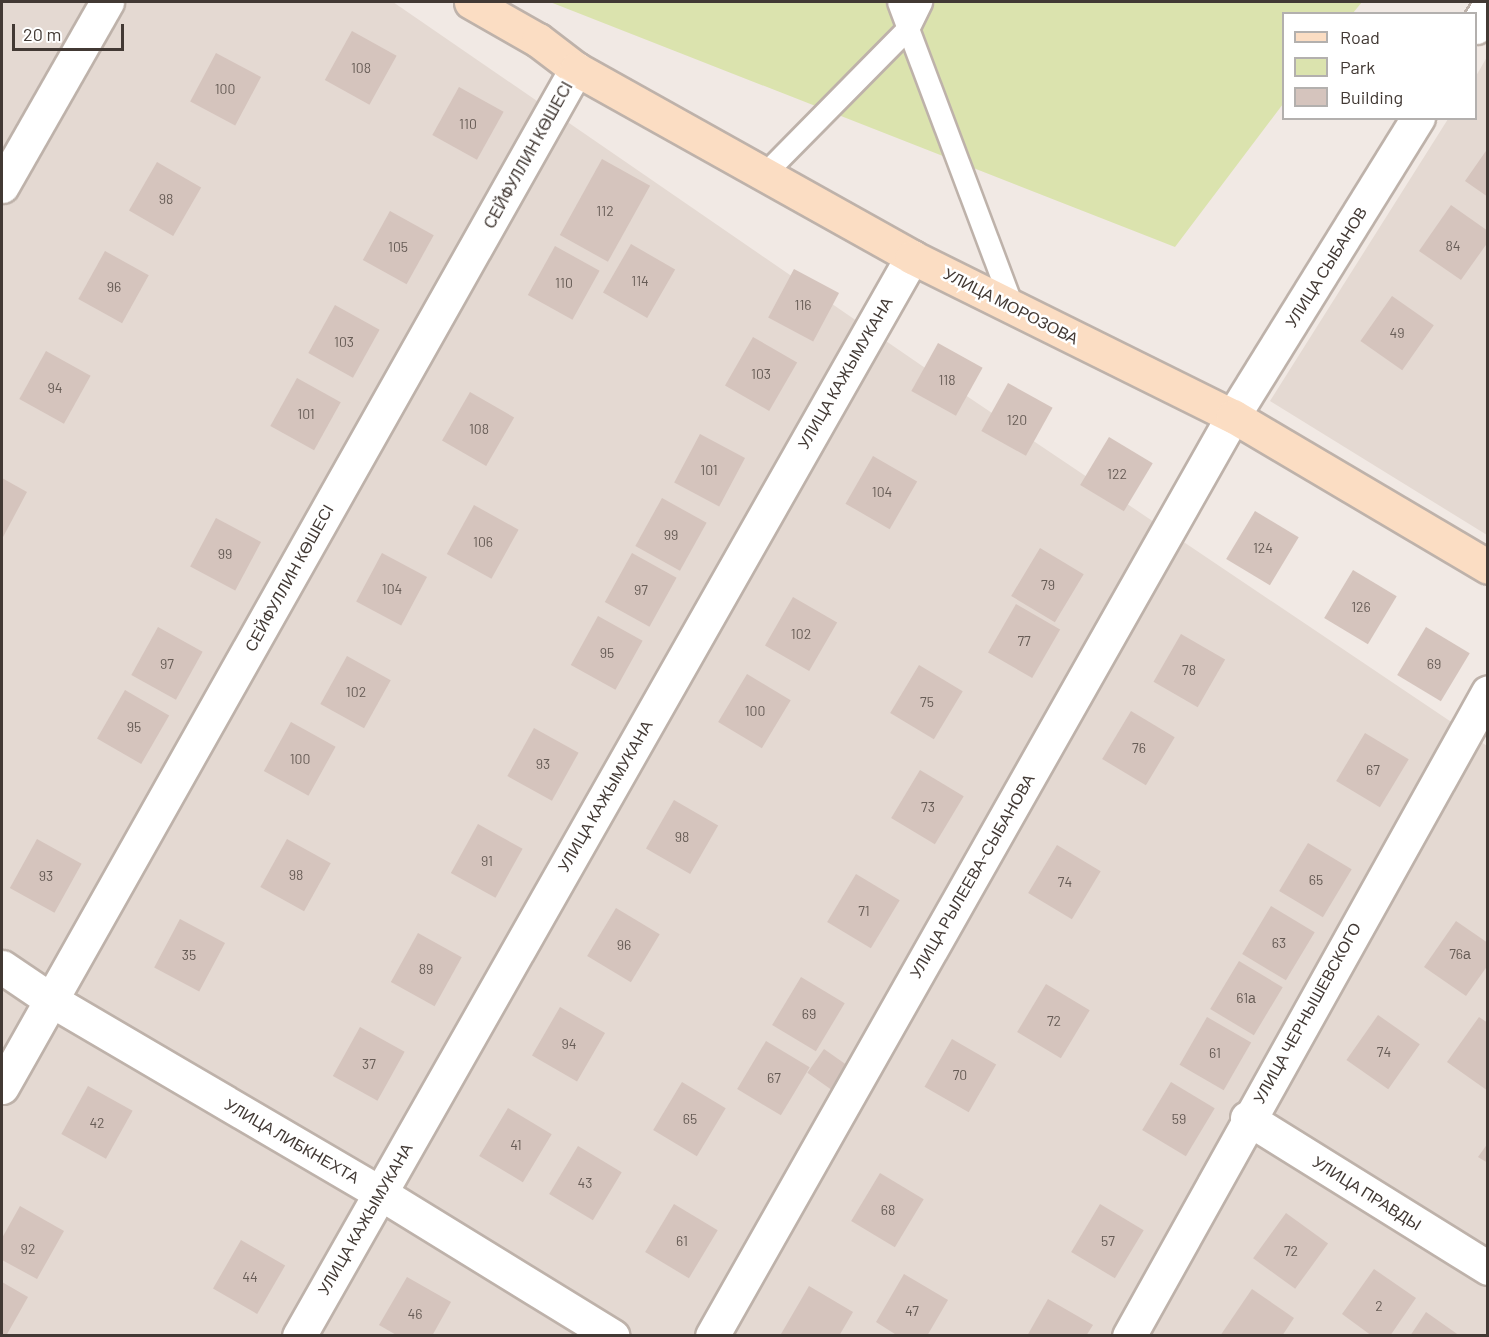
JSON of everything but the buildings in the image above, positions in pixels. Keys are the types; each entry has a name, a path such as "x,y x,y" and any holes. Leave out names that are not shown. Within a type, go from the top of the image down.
{"main road":[{"name":"УЛИЦА МОРОЗОВА","path":"471,2 538,40 576,69 912,257 1233,416 1488,567"},
{"name":"УЛИЦА МОРОЗОВА","path":"504,2 538,40"}],"street":[{"path":"2,186 107,2"},
{"path":"1477,25 1488,8"},
{"name":"СЕЙФУЛЛИН КӨШЕСІ","path":"2,1087 576,69"},
{"name":"УЛИЦА СЫБАНОВ","path":"1233,416 1417,120"},
{"name":"УЛИЦА КАЖЫМУКАНА","path":"299,1335 912,257"},
{"name":"УЛИЦА РЫЛЕЕВА-СЫБАНОВА","path":"712,1335 1233,416"},
{"name":"УЛИЦА ЧЕРНЫШЕВСКОГО","path":"1128,1335 1247,1118 1488,692"},
{"name":"УЛИЦА ЛИБКНЕХТА","path":"2,967 51,1000 380,1193 612,1335"},
{"name":"УЛИЦА ПРАВДЫ","path":"1247,1118 1488,1268"}],"lane":[{"path":"898,2 1013,308"},
{"path":"764,174 909,27 921,2"}],"shaded area":[{"path":"2,2 393,2 931,372 1487,746 1487,1335 2,1336"},
{"path":"1487,57 1487,535 1270,401 1447,120 1477,120 1477,74"}],"green space":[{"path":"550,2 1362,2 1354,12 1282,12 1282,105 1175,247"}]}
